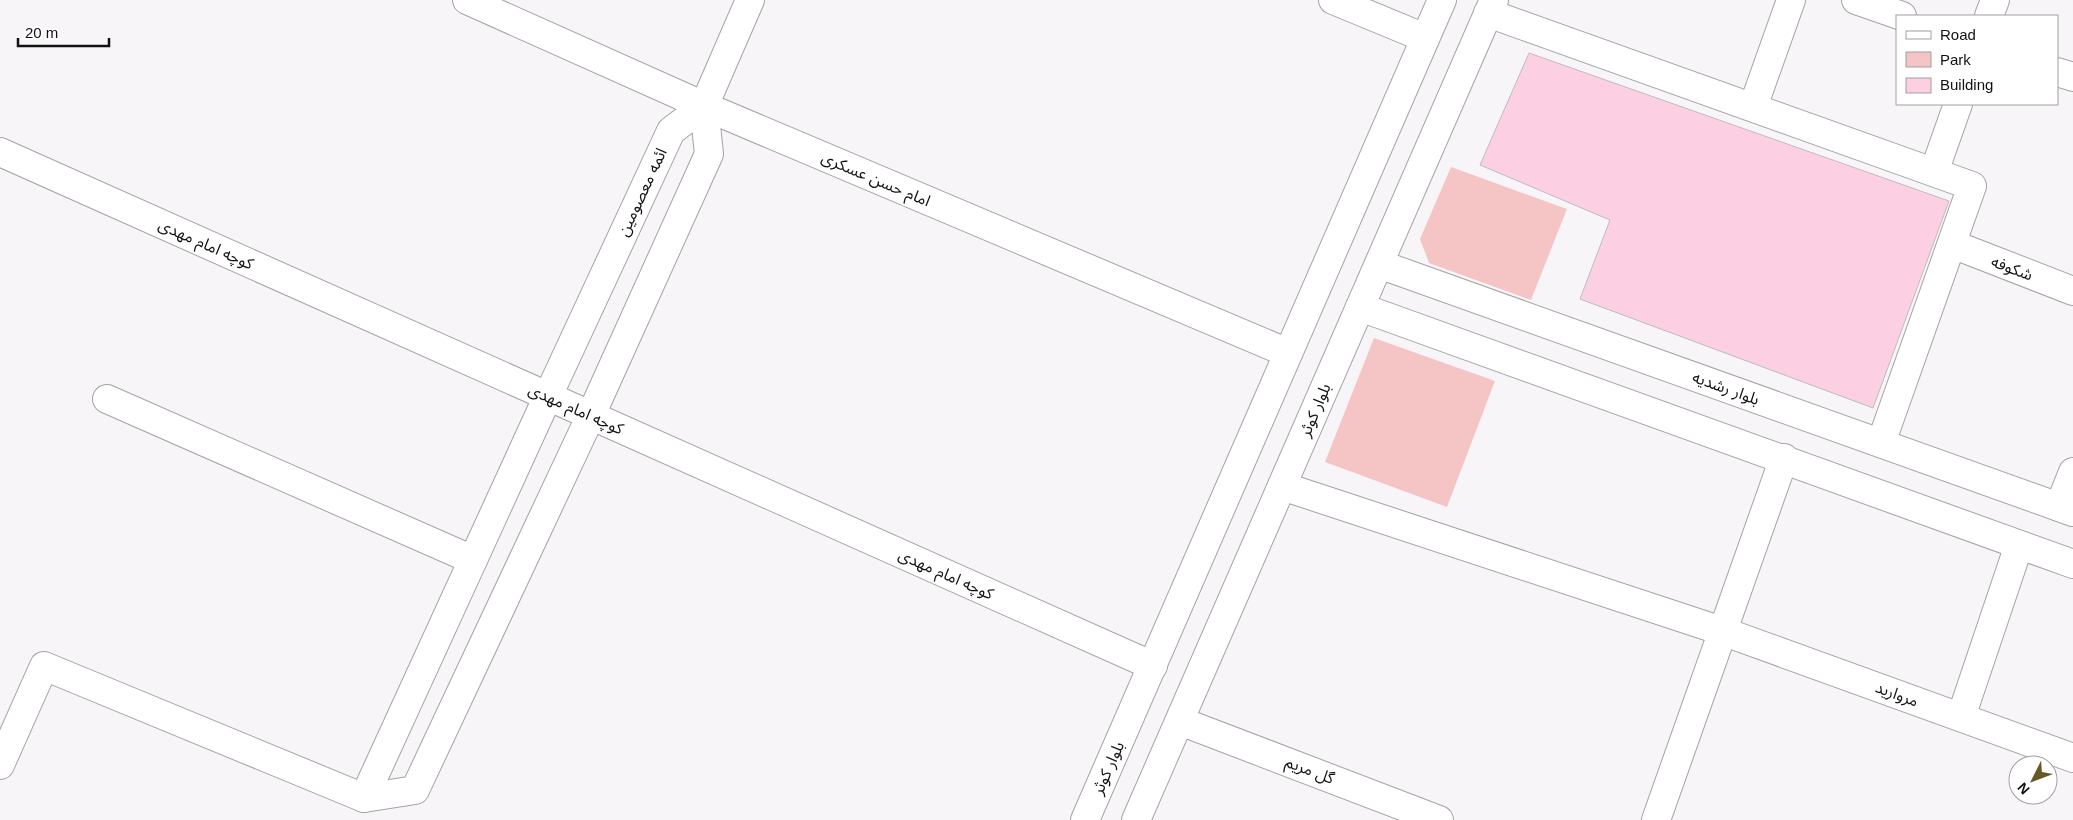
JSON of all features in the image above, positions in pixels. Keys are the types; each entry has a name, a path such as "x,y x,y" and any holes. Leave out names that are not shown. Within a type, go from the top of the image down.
{"street":[{"name":"امام حسن عسکری","path":"467,0 704,106 1288,353"},
{"name":"ائمه معصومین","path":"364,798 671,131 704,106 750,0"},
{"path":"1333,0 1425,38"},
{"name":"بلوار کوثر","path":"1085,820 1442,0"},
{"path":"1753,107 1790,0"},
{"path":"1856,0 1899,15"},
{"path":"1989,15 1995,0"},
{"path":"1491,6 1753,107 1972,186 1882,443"},
{"name":"بلوار کوثر","path":"1136,820 1491,6"},
{"path":"2058,72 2073,77"},
{"path":"1934,172 1958,105"},
{"path":"0,765 44,666 364,798 415,790 591,415 709,154 704,106"},
{"name":"کوچه امام مهدی","path":"0,152 1152,666"},
{"name":"شکوفه","path":"1952,244 2073,291"},
{"name":"بلوار رشدیه","path":"1379,264 2066,509"},
{"path":"1360,307 1784,458 2073,564"},
{"path":"107,399 472,560"},
{"path":"1656,820 1784,458"},
{"path":"2066,509 2073,472"},
{"name":"مروارید","path":"1282,486 1722,631 2073,758"},
{"path":"1961,717 2019,545"},
{"name":"گل مریم","path":"1180,721 1439,820"}],"green space":[{"path":"1451,167 1567,209 1531,300 1429,263 1420,239"},
{"path":"1374,338 1495,381 1447,507 1325,462"}],"building":[{"path":"1529,53 1949,201 1873,408 1580,299 1610,220 1480,165"}]}
